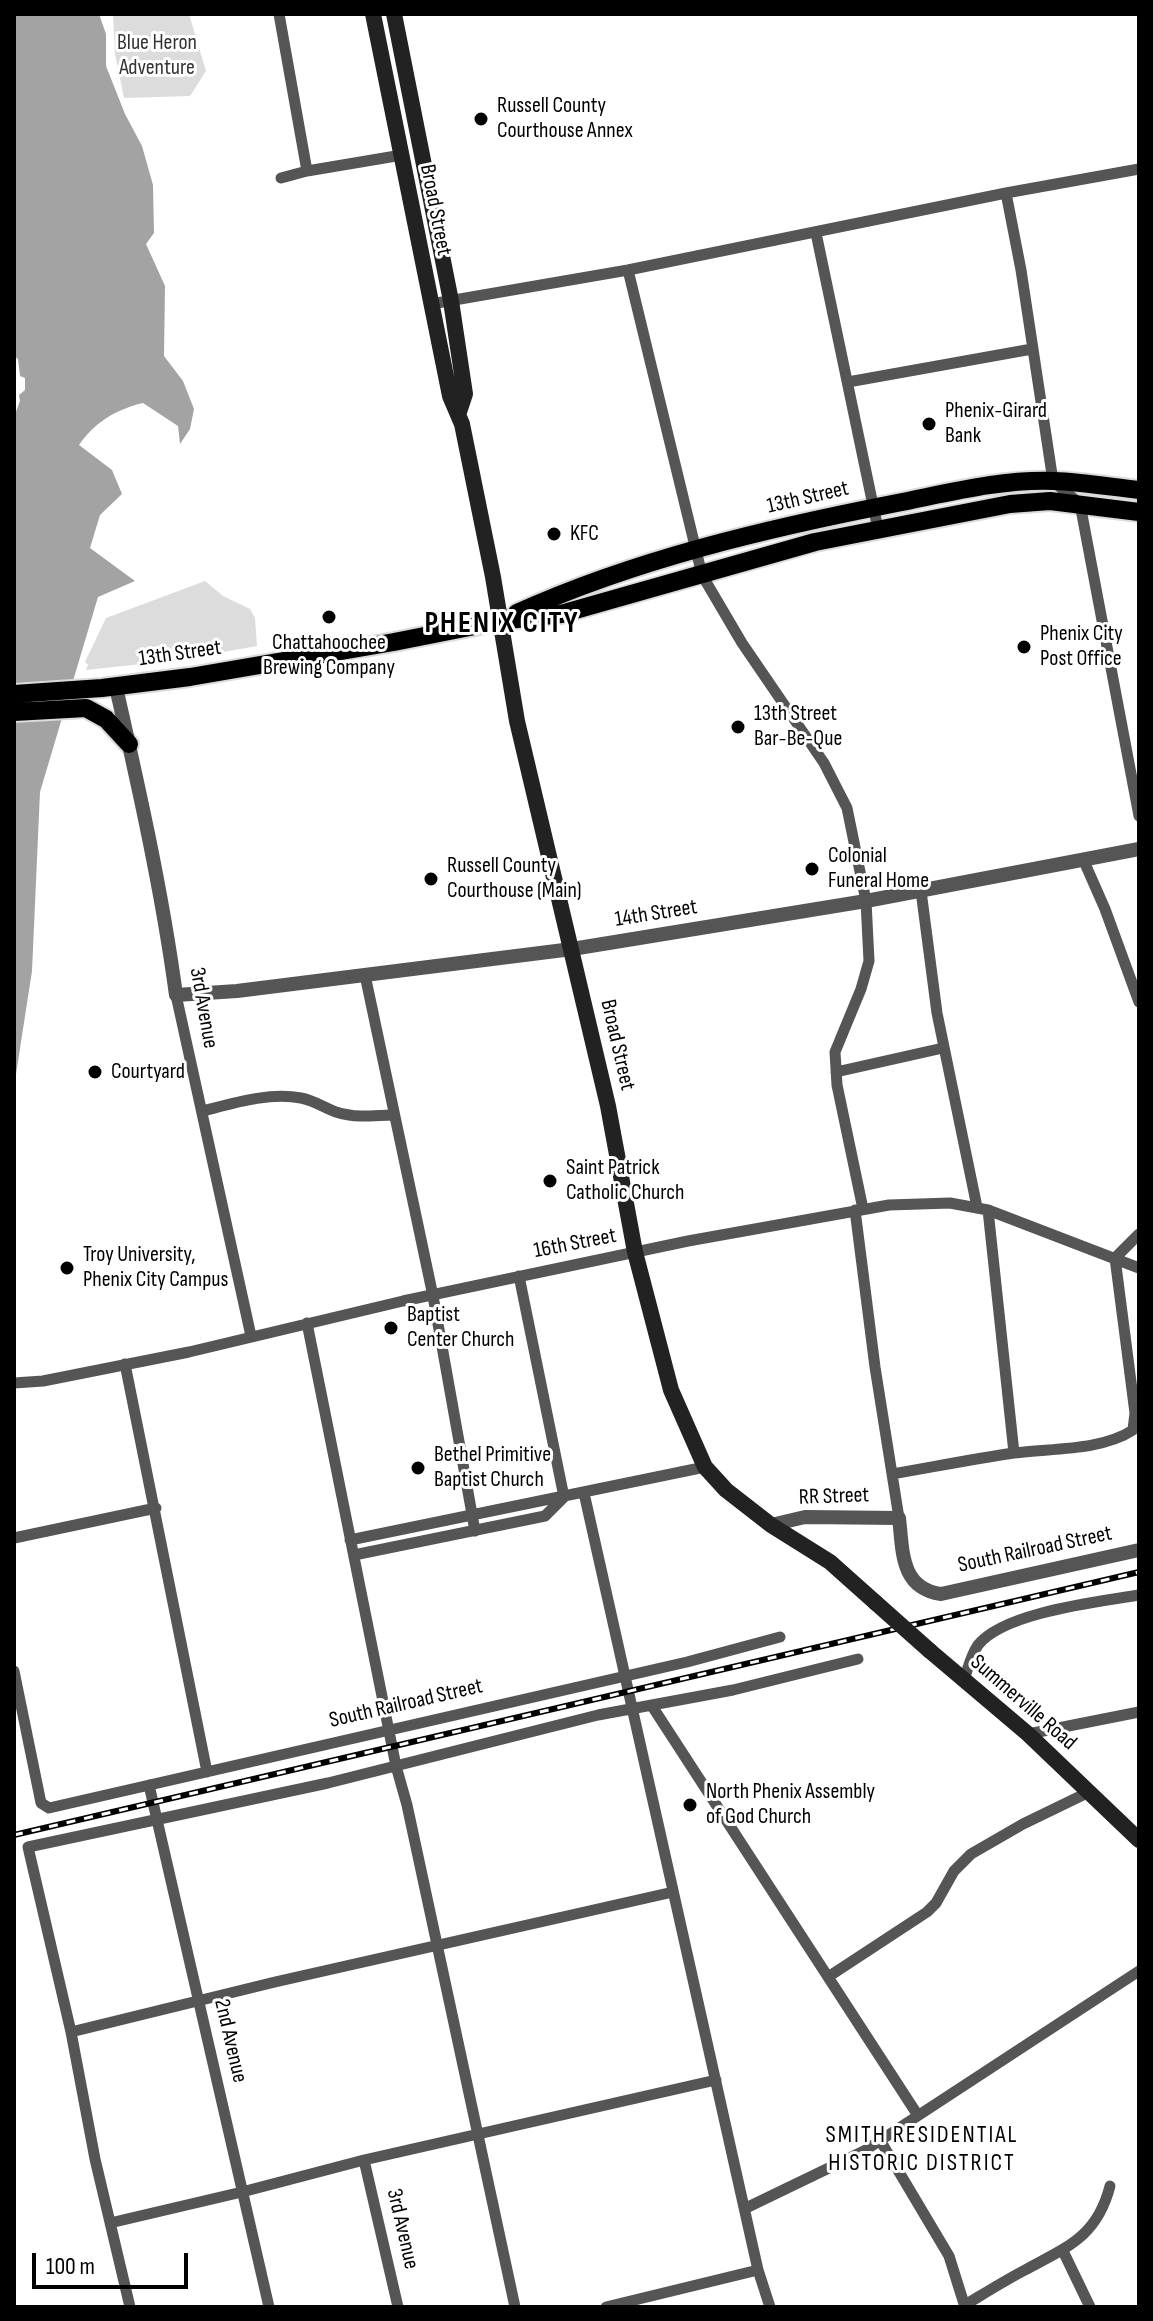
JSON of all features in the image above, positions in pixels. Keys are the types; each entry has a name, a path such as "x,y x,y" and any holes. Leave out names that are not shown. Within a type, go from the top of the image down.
{"main road":[{"name":"Broad Street","path":"373,14 450,396 459,412 517,721 614,1136 635,1252 671,1390 705,1467 726,1490 771,1525 830,1562 876,1603"},
{"name":"Broad Street","path":"394,14 451,301 465,394 459,412"},
{"name":"13th Street","path":"500,621 566,591 696,551 874,507 1006,483 1053,481 1139,490"},
{"name":"13th Street","path":"14,694 109,687 286,662 500,621 561,614 757,557 878,529 1010,504 1050,501 1139,512"},
{"path":"14,712 86,708 106,719 129,744"},
{"name":"Summerville Road","path":"876,1603 1028,1734 1139,1840"}],"street":[{"path":"279,14 307,171"},
{"path":"281,178 402,155"},
{"path":"431,304 628,270 1139,169"},
{"path":"1006,193 1021,270 1053,481 1080,504 1139,816"},
{"path":"816,233 878,529"},
{"path":"628,270 702,575 742,643 837,785 847,808 866,901 867,973 835,1052 836,1072 859,1209 875,1367 899,1518"},
{"path":"848,382 1032,349"},
{"name":"3rd Avenue","path":"109,687 129,744 169,938 176,995 251,1336"},
{"name":"14th Street","path":"176,995 237,991 572,949 866,901 1139,849"},
{"path":"1083,859 1139,1002"},
{"path":"921,891 943,1048 982,1209 1014,1453"},
{"path":"365,975 392,1115 433,1296 475,1531"},
{"path":"836,1072 943,1048"},
{"path":"203,1111 278,1097 303,1098 340,1113 392,1115"},
{"name":"16th Street","path":"14,1383 43,1381 519,1276 859,1209 926,1203 982,1209 1139,1268"},
{"path":"892,1474 1014,1453 1092,1444 1123,1436 1133,1430 1135,1413 1115,1258 1139,1234"},
{"path":"519,1276 564,1497"},
{"path":"307,1323 396,1766 515,2307"},
{"path":"125,1364 207,1772"},
{"path":"350,1540 705,1467"},
{"path":"584,1493 758,2270 770,2307"},
{"path":"354,1555 545,1516 564,1497"},
{"path":"14,1538 156,1508"},
{"name":"RR Street","path":"771,1525 805,1517 899,1518"},
{"name":"South Railroad Street","path":"899,1518 908,1571 915,1583 926,1592 941,1594 1139,1550"},
{"path":"964,1680 977,1647 986,1637 1007,1625 1054,1611 1139,1595"},
{"name":"South Railroad Street","path":"14,1671 41,1803 49,1808 506,1704 780,1637"},
{"path":"130,2307 28,1847 396,1766 598,1715 652,1706 858,1659"},
{"path":"652,1706 917,2114"},
{"path":"1028,1734 1139,1712"},
{"name":"2nd Avenue","path":"149,1785 269,2307"},
{"path":"828,1977 927,1912 954,1871 971,1854 1089,1792"},
{"path":"71,2032 673,1892"},
{"path":"746,2208 842,2163 1139,1971"},
{"path":"110,2223 364,2160 716,2080"},
{"path":"880,2140 944,2245 965,2306 1063,2251 1086,2234 1105,2204 1110,2186"},
{"name":"3rd Avenue","path":"364,2160 398,2307"},
{"path":"1063,2251 1090,2307"},
{"path":"606,2307 650,2301 758,2270"}],"green space":[{"name":"Blue Heron Adventure","path":"113,14 189,14 206,71 190,96 124,98 115,54"},
{"path":"205,581 223,596 250,609 255,618 257,646 178,660 86,670 88,665 85,662 106,618"}],"shaded area":[{"path":"14,14 99,14 106,34 106,66 142,146 153,185 154,233 146,244 165,286 164,356 183,381 194,409 190,429 180,444 178,426 143,403 106,418 79,445 112,470 122,494 100,515 90,548 135,581 98,597 40,792 32,971 14,1087 14,417 19,395 25,390 25,378 20,376 18,359 14,356"}],"railway":[{"path":"14,1835 1139,1572"}],"place":[{"name":"Russell County Courthouse Annex","path":"481,119"},
{"name":"Phenix-Girard Bank","path":"929,424"},
{"name":"KFC","path":"554,534"},
{"name":"Chattahoochee Brewing Company","path":"329,617"},
{"name":"Phenix City Post Office","path":"1024,647"},
{"name":"13th Street Bar-Be-Que","path":"738,727"},
{"name":"Colonial Funeral Home","path":"812,869"},
{"name":"Russell County Courthouse (Main)","path":"431,879"},
{"name":"Courtyard","path":"95,1072"},
{"name":"Saint Patrick Catholic Church","path":"550,1181"},
{"name":"Troy University, Phenix City Campus","path":"67,1268"},
{"name":"Baptist Center Church","path":"391,1328"},
{"name":"Bethel Primitive Baptist Church","path":"418,1468"},
{"name":"North Phenix Assembly of God Church","path":"690,1805"}],"district":[{"name":"PHENIX CITY","path":"502,624"},
{"name":"SMITH RESIDENTIAL HISTORIC DISTRICT","path":"922,2150"}]}
